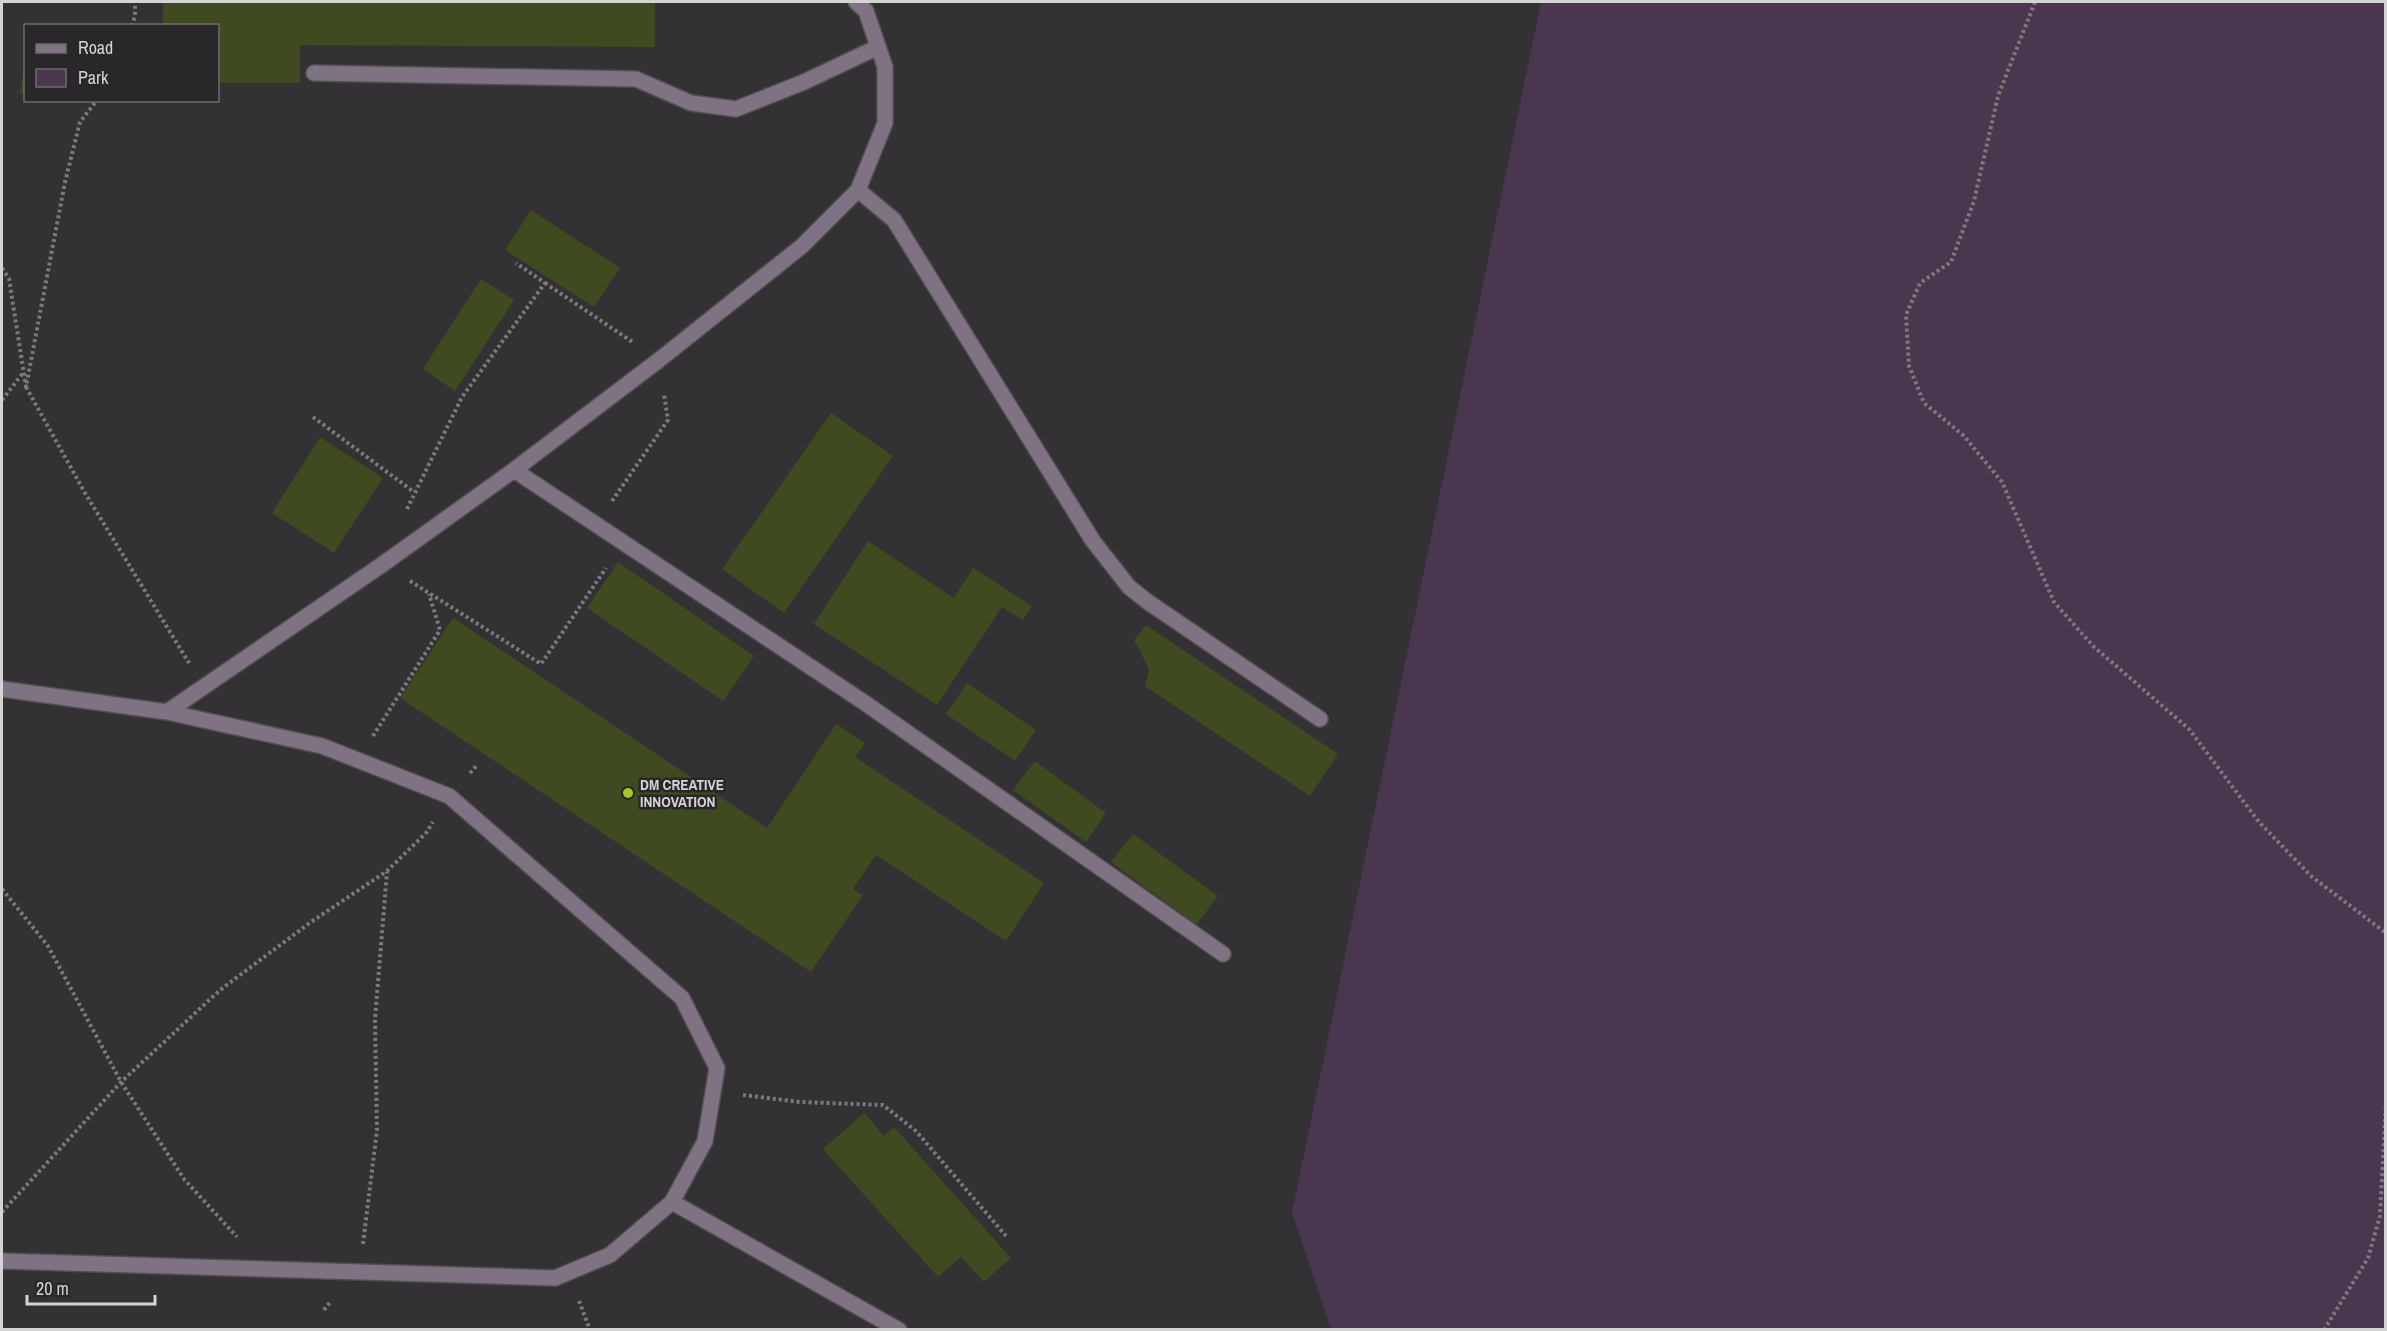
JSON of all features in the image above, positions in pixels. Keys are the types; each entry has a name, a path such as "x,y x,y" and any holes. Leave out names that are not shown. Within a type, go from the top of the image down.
{"lane":[{"path":"166,712 383,564 514,470 659,360 802,246 858,190 885,123 885,67 866,11 856,2"},
{"path":"314,73 636,79 691,103 736,109 804,82 878,47"},
{"path":"858,190 894,220 1093,541 1129,587 1320,719"},
{"path":"514,470 865,703 1223,954"},
{"path":"2,689 166,712 322,746 449,796 682,998 717,1068 705,1141 672,1202 610,1255 555,1278 2,1261"},
{"path":"672,1202 899,1329"}],"path":[{"path":"132,24 135,17 135,2"},
{"path":"2035,2 1998,96 1974,201 1951,262 1920,283 1906,315 1909,366 1924,403 1963,435 2002,482 2054,602 2093,646 2189,729 2259,822 2311,876 2385,933"},
{"path":"26,387 65,182 80,122 95,102"},
{"path":"2,268 9,279 26,387 85,493 164,625 204,686"},
{"path":"545,283 659,360 668,420 597,524"},
{"path":"2,400 23,373"},
{"path":"313,417 414,492"},
{"path":"358,760 440,630 429,593"},
{"path":"2,1212 121,1082 220,990 311,922 387,871 426,833 449,796 477,765"},
{"path":"324,1310 358,1271 365,1234 377,1130 375,1019 387,871"},
{"path":"2,889 48,946 121,1082 184,1179 237,1236 258,1269"},
{"path":"712,1092 800,1102 884,1105 916,1131 1006,1236"},
{"path":"2324,1329 2368,1258 2380,1216 2385,1103"}],"green space":[{"path":"1541,2 2385,2 2385,1329 1331,1329 1292,1213"}],"building":[{"path":"163,2 655,2 655,47 300,45 300,83 219,83 219,24 163,24"},
{"path":"24,66 24,95 20,94"},
{"path":"531,210 620,268 594,307 505,250"},
{"path":"481,279 514,300 455,391 423,369"},
{"path":"831,413 893,456 784,613 722,569"},
{"path":"320,437 383,478 334,553 272,513"},
{"path":"868,541 954,598 973,568 1032,606 1023,620 1002,607 937,705 814,624"},
{"path":"618,562 754,656 723,701 587,608"},
{"name":"DM CREATIVE INNOVATION","path":"453,618 767,828 836,724 865,743 855,757 1044,883 1006,941 876,855 853,889 863,895 811,972 400,698"},
{"path":"1146,625 1338,754 1310,796 1145,686 1149,669 1134,640"},
{"path":"967,683 1036,730 1015,761 946,714"},
{"path":"1035,761 1106,813 1086,842 1013,790"},
{"path":"1133,834 1218,896 1196,925 1111,862"},
{"path":"864,1113 884,1136 894,1127 1011,1258 984,1282 961,1257 938,1277 823,1149"}],"place":[{"name":"DM CREATIVE INNOVATION","path":"628,793"}]}
